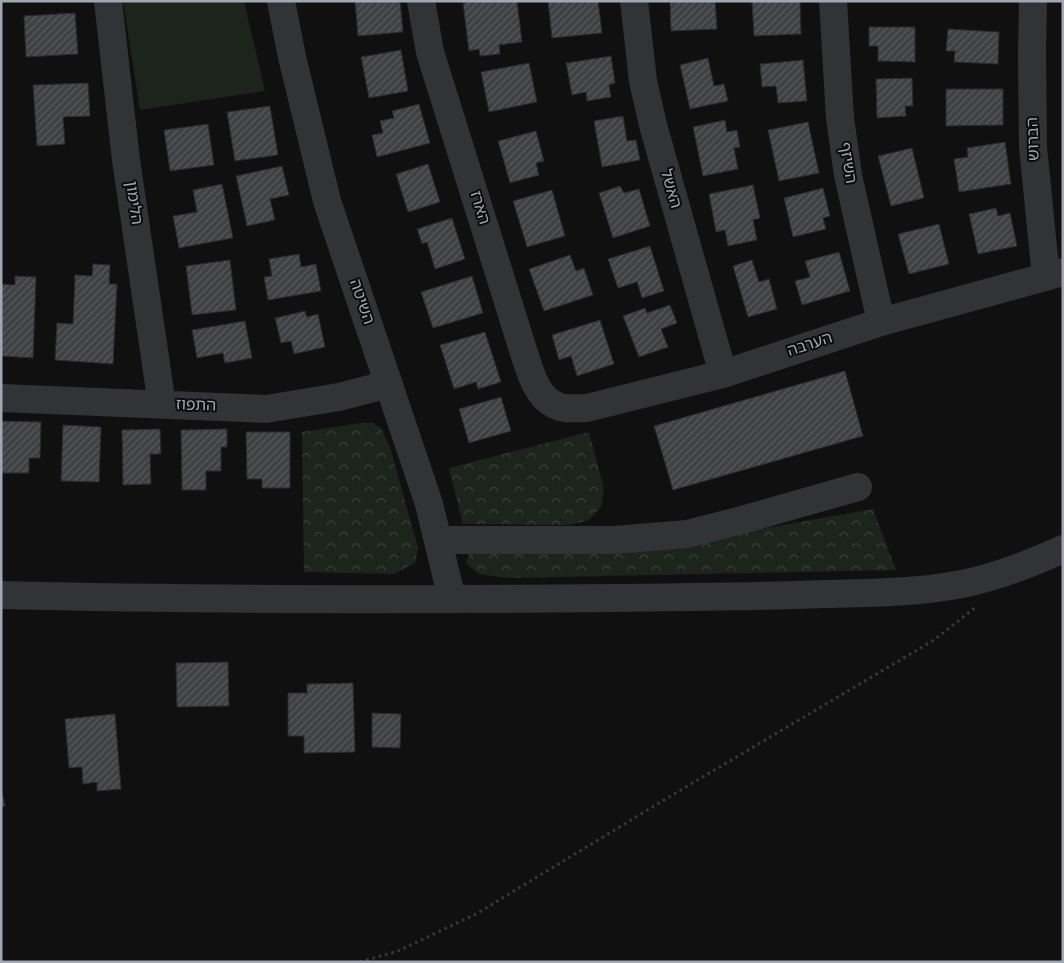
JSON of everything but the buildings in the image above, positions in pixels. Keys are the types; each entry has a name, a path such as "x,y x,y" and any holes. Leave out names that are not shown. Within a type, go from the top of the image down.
{"street":[{"name":"הלימון","path":"108,1 126,160 162,405"},
{"name":"השיטה","path":"281,1 292,57 327,201 429,504 452,600"},
{"name":"הארז","path":"421,1 430,52 532,378 545,398 556,406"},
{"name":"האשל","path":"634,1 643,81 653,125 723,374"},
{"name":"השיזף","path":"833,1 840,118 848,175 881,322"},
{"name":"הברוש","path":"1033,1 1033,147 1054,274"},
{"name":"הערבה","path":"556,406 586,408 723,374 881,322 1054,274"},
{"name":"התפוז","path":"1,398 266,409 315,402 389,384"},
{"path":"438,540 614,540 687,534 858,487"},
{"path":"1,595 111,598 452,600 780,596 924,590 962,584 1028,566 1063,549"}],"path":[{"path":"360,962 398,951 476,914 669,796 934,640 981,603"}],"green space":[{"path":"123,1 244,1 265,91 140,110"},
{"path":"360,423 372,423 381,428 390,447 418,548 415,563 394,574 304,572 302,432"},
{"path":"589,432 604,489 601,507 589,520 570,525 463,524 449,468"},
{"path":"873,509 896,570 507,578 479,574 466,563 470,551 688,542"}]}
